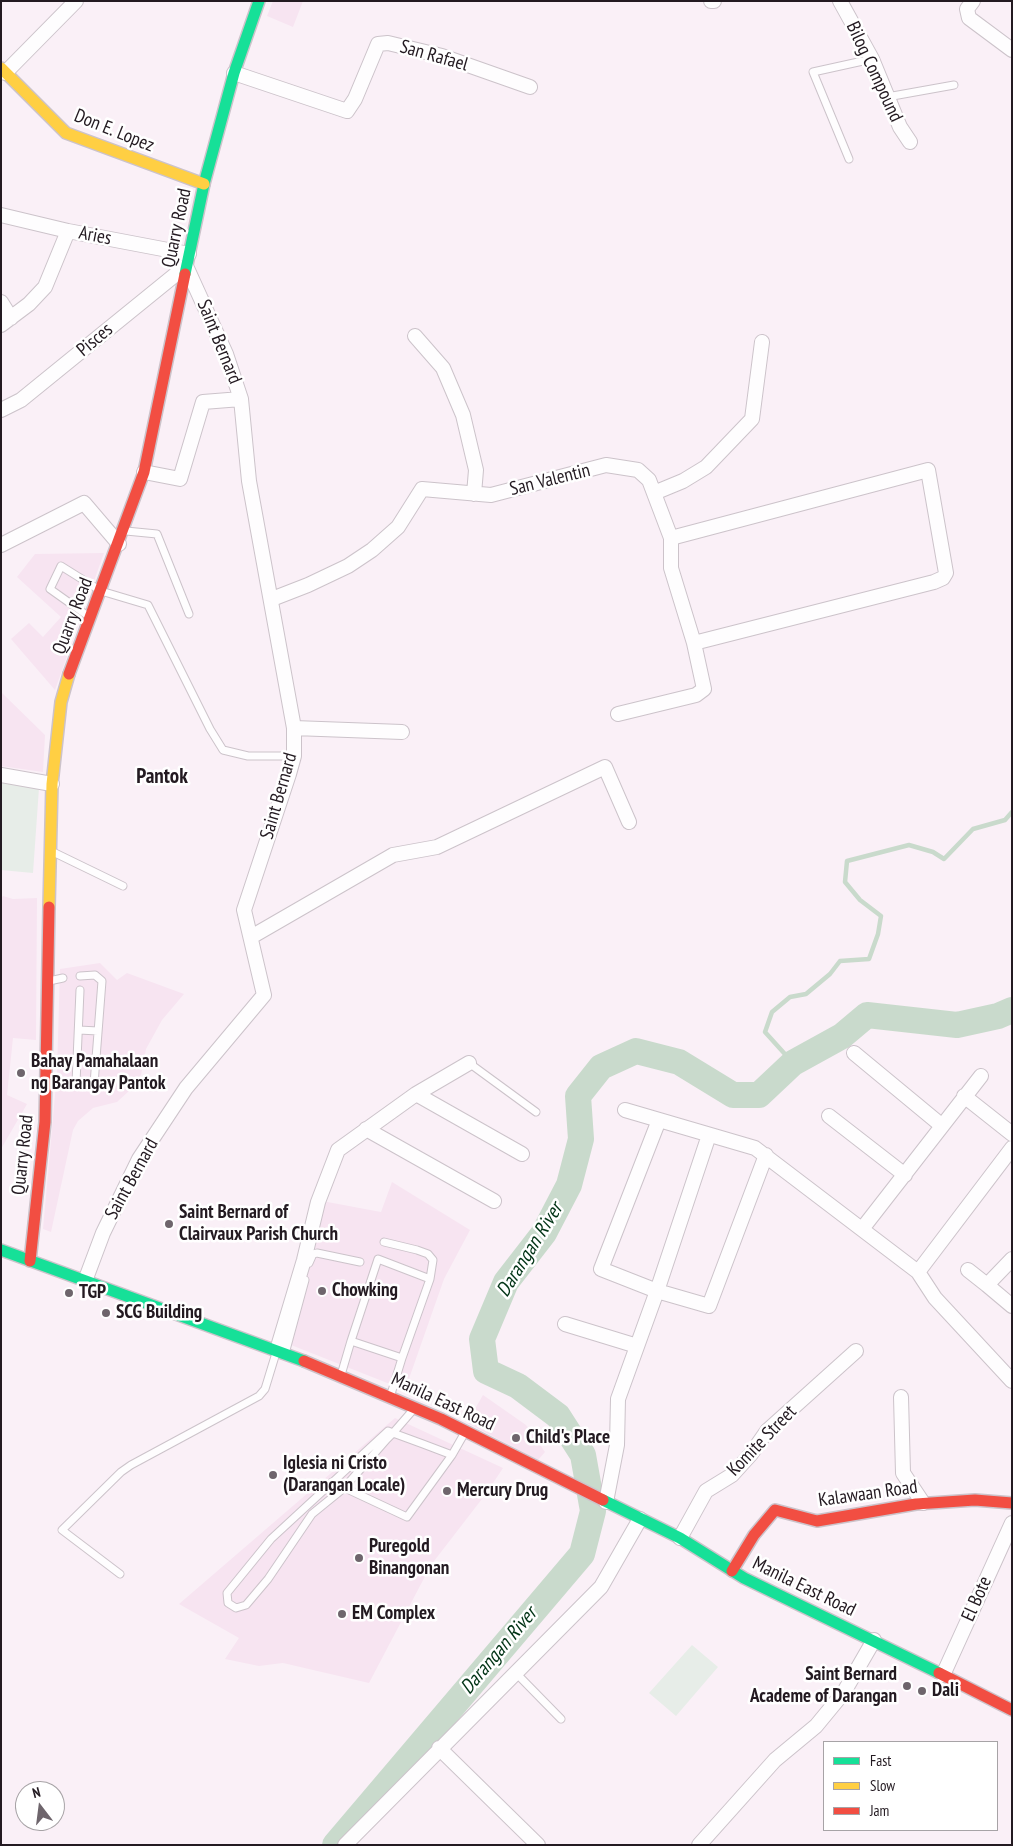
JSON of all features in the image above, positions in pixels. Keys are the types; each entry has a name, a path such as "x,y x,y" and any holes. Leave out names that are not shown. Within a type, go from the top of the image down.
{"street":[{"path":"3,71 76,1"},
{"name":"Quarry Road","path":"30,1261 45,1122 52,784 61,702 70,672 119,544 144,472 204,184 234,73 259,1"},
{"name":"Bilog Compound","path":"840,1 872,59 900,127 910,142"},
{"path":"973,1 967,9 969,18 1012,50"},
{"name":"San Rafael","path":"234,73 348,111 378,44 388,43 442,56 530,87"},
{"name":"Don E. Lopez","path":"3,71 66,133 204,184"},
{"name":"Aries","path":"1,215 188,260"},
{"path":"1,302 6,322 29,304 45,287 68,231"},
{"name":"Saint Bernard","path":"85,1282 103,1233 138,1159 186,1088 264,995 244,910 290,774 294,756 294,728 249,481 241,399 226,354 188,260"},
{"name":"Pisces","path":"1,410 21,400 188,260"},
{"path":"414,336 443,368 463,416 476,470 474,494"},
{"path":"654,493 684,481 706,467 752,419 762,342"},
{"path":"144,472 180,479 203,402 241,399"},
{"name":"San Valentin","path":"272,599 348,566 372,550 398,527 422,489 492,495 606,465 638,470 649,480 671,538 671,568 694,644 704,689 696,695 618,714"},
{"path":"671,538 928,470 946,573 943,578 934,582 694,644"},
{"path":"1,545 84,503 119,544"},
{"path":"294,728 402,732"},
{"path":"251,937 393,855 437,847 605,767 630,822"},
{"path":"1,775 52,784"},
{"path":"854,1053 941,1125"},
{"path":"281,1352 318,1202 338,1150 416,1094 469,1063"},
{"path":"862,1229 981,1076"},
{"path":"416,1094 522,1154"},
{"path":"964,1096 1009,1127"},
{"path":"625,1110 756,1148 766,1155 918,1272 935,1298 1012,1381"},
{"path":"829,1116 905,1175"},
{"path":"659,1120 601,1269 657,1291 709,1306 766,1155"},
{"path":"366,1129 494,1201"},
{"path":"605,1501 617,1445 618,1399 657,1291 709,1135"},
{"path":"918,1272 1012,1148"},
{"name":"Manila East Road","path":"1,1250 281,1352 416,1408 538,1466 680,1538 732,1571 1012,1710"},
{"path":"987,1284 1012,1259"},
{"path":"968,1270 1012,1306"},
{"path":"565,1324 637,1346"},
{"name":"Komite Street","path":"680,1538 706,1491 732,1475 751,1454 767,1431 856,1351"},
{"path":"901,1397 903,1473 923,1503"},
{"name":"Kalawaan Road","path":"732,1571 754,1534 775,1510 817,1521 923,1503 976,1500 1012,1503"},
{"path":"345,1845 514,1672 601,1587 640,1519"},
{"name":"El Bote","path":"943,1675 1012,1523"},
{"path":"699,1845 775,1760 816,1726 844,1692 874,1640"},
{"path":"439,1748 538,1845"}],"lane":[{"path":"849,160 813,72 872,59"},
{"path":"887,97 954,85"},
{"path":"124,530 157,534 189,614"},
{"path":"91,617 50,589 61,566 101,591 148,605 210,729 223,750 248,756 294,756"},
{"path":"50,850 123,886"},
{"path":"80,976 95,975 102,981 94,1084 76,1083 80,990"},
{"path":"49,981 63,978"},
{"path":"78,1030 98,1031"},
{"path":"469,1063 536,1112"},
{"path":"384,1242 417,1250 432,1257 430,1279 390,1397"},
{"path":"120,1574 62,1530 121,1472 131,1465 259,1396 265,1389 281,1352 313,1254 360,1262"},
{"path":"341,1376 378,1259 430,1279"},
{"path":"351,1341 402,1358"},
{"path":"416,1408 393,1433 344,1488 312,1514 268,1579 246,1605 236,1608 228,1603 227,1593 271,1539 388,1431 393,1433 452,1455"},
{"path":"332,1482 407,1517 452,1455 466,1431"},
{"path":"514,1672 561,1720"}],"shaded area":[{"path":"273,1 303,1 293,27 267,16"},
{"path":"104,553 55,690 11,639 29,623 43,637 61,617 17,577 35,554"},
{"path":"1,692 45,735 43,772 1,766"},
{"path":"1,781 39,788 33,873 1,870"},
{"path":"3,896 13,899 37,898 36,1040 13,1038 7,1095 27,1104 1,1149 1,899"},
{"path":"100,963 117,980 127,973 184,994 162,1020 146,1049 141,1075 129,1091 117,1102 93,1108 78,1121 73,1130 51,1232 43,1229 57,1073 60,969"},
{"path":"392,1182 470,1230 444,1279 405,1390 286,1343 322,1201 381,1212"},
{"name":"Child's Place","path":"483,1395 526,1425 545,1452 538,1460 467,1423"},
{"path":"395,1418 503,1468 485,1495 431,1565 369,1683 283,1663 259,1666 225,1659 239,1638 179,1604"},
{"path":"692,1645 718,1667 676,1716 649,1693"}],"waterway":[{"path":"793,1063 765,1032 772,1012 790,997 806,994 830,974 840,961 869,959 878,934 881,916 860,900 845,882 847,861 909,845 933,852 944,859 973,829 1005,820 1012,812"},
{"name":"Darangan River","path":"335,1845 582,1554 593,1511 583,1455 558,1416 518,1386 486,1371 482,1339 506,1282 544,1233 569,1185 581,1139 578,1096 601,1067 636,1051 679,1062 733,1095 759,1095 793,1063 842,1036 867,1015 957,1025 998,1016 1012,1010"}],"traffic: fast":[{"path":"185,274 204,184 234,73 259,1"},
{"path":"1,1250 304,1361"},
{"path":"603,1500 680,1538 744,1578 939,1673"}],"traffic: slow":[{"path":"1,68 66,133 204,184"},
{"path":"49,907 52,784 61,702 69,674"}],"traffic: jam":[{"path":"69,674 144,472 185,274"},
{"path":"30,1261 45,1122 49,907"},
{"path":"304,1361 441,1419 603,1500"},
{"path":"732,1571 754,1535 775,1510 817,1521 916,1504 975,1500 1012,1503"},
{"path":"939,1673 1012,1710"}],"place":[{"name":"Bahay Pamahalaan ng Barangay Pantok","path":"21,1073"},
{"name":"Saint Bernard of Clairvaux Parish Church","path":"169,1224"},
{"name":"Chowking","path":"322,1291"},
{"name":"TGP","path":"69,1293"},
{"name":"SCG Building","path":"106,1313"},
{"name":"Child's Place","path":"516,1438"},
{"name":"Iglesia ni Cristo (Darangan Locale)","path":"273,1475"},
{"name":"Mercury Drug","path":"447,1491"},
{"name":"Puregold Binangonan","path":"359,1558"},
{"name":"EM Complex","path":"342,1614"},
{"name":"Saint Bernard Academe of Darangan","path":"907,1686"},
{"name":"Dali","path":"922,1691"}],"district":[{"name":"Pantok","path":"162,777"}]}
